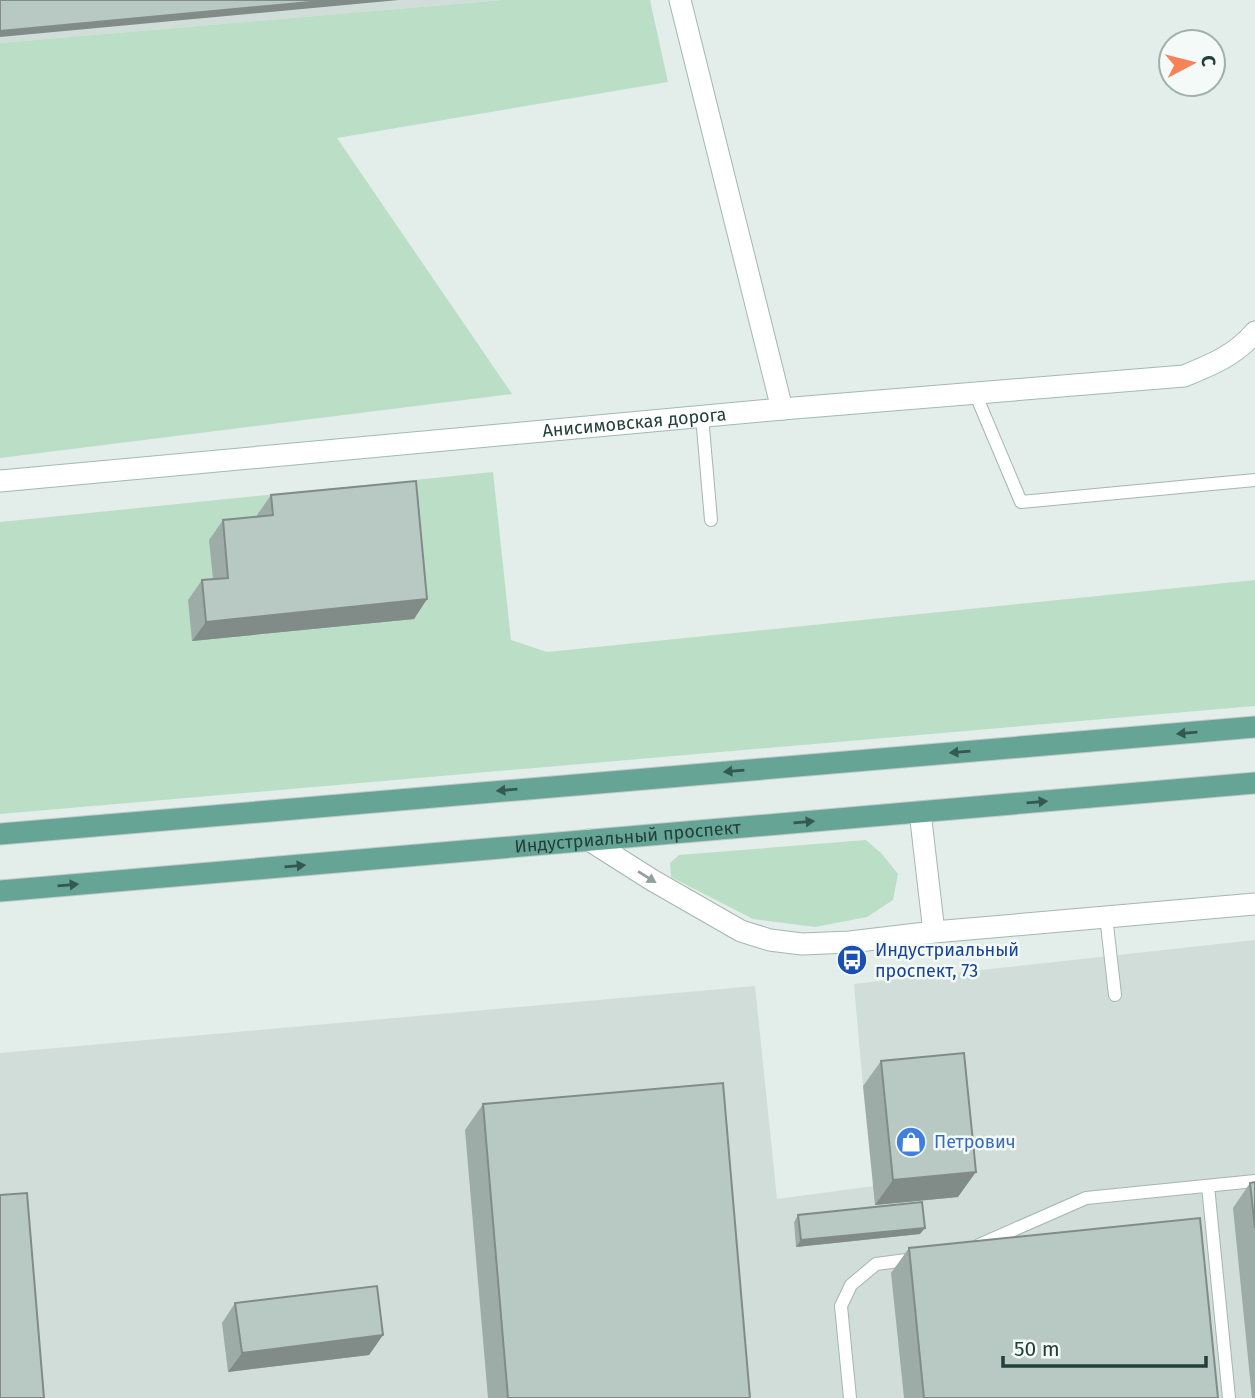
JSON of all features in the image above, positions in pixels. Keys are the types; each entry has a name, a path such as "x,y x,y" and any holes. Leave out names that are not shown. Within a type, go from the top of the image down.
{"main road":[{"path":"0,834 1255,727"},
{"name":"Индустриальный проспект","path":"0,891 1255,783"}],"street":[{"path":"680,0 782,408"},
{"name":"Анисимовская дорога","path":"0,481 782,408 1184,376 1216,363 1245,344 1255,332"},
{"path":"920,812 934,932"},
{"path":"589,840 741,931 770,940 802,944 850,942 934,932 1255,904"}],"lane":[{"path":"975,393 1021,502 1255,480"},
{"path":"702,416 711,520"},
{"path":"1106,916 1115,995"},
{"path":"966,1251 1087,1198 1255,1181"},
{"path":"1208,1186 1229,1398"},
{"path":"850,1398 841,1306 851,1285 876,1264 927,1257"}],"shaded area":[{"path":"0,0 502,0 0,43"},
{"path":"1255,940 1255,1398 0,1398 0,1053 755,986 777,1199 874,1186 854,984"}],"green space":[{"path":"502,0 650,0 668,82 337,138 512,394 0,458 0,43"},
{"path":"493,472 511,640 547,652 1255,580 1255,706 0,814 0,522"},
{"path":"866,840 898,874 893,900 867,917 815,927 753,919 671,877 670,863 679,855"}],"building":[{"path":"0,0 332,0 0,31"},
{"path":"416,481 427,599 206,622 202,580 228,578 223,520 273,515 271,495"},
{"name":"Петрович","path":"964,1053 976,1172 893,1180 881,1061"},
{"path":"723,1083 750,1398 508,1398 483,1104"},
{"path":"1255,1182 1255,1228 1250,1183"},
{"path":"27,1193 44,1398 0,1398 0,1195"},
{"path":"922,1202 925,1228 801,1240 798,1215"},
{"path":"1200,1218 1218,1398 924,1398 909,1248"},
{"path":"377,1286 383,1335 242,1353 235,1303"}],"place":[{"name":"Индустриальный проспект, 73","path":"852,960"},
{"name":"Петрович","path":"911,1142"}]}
